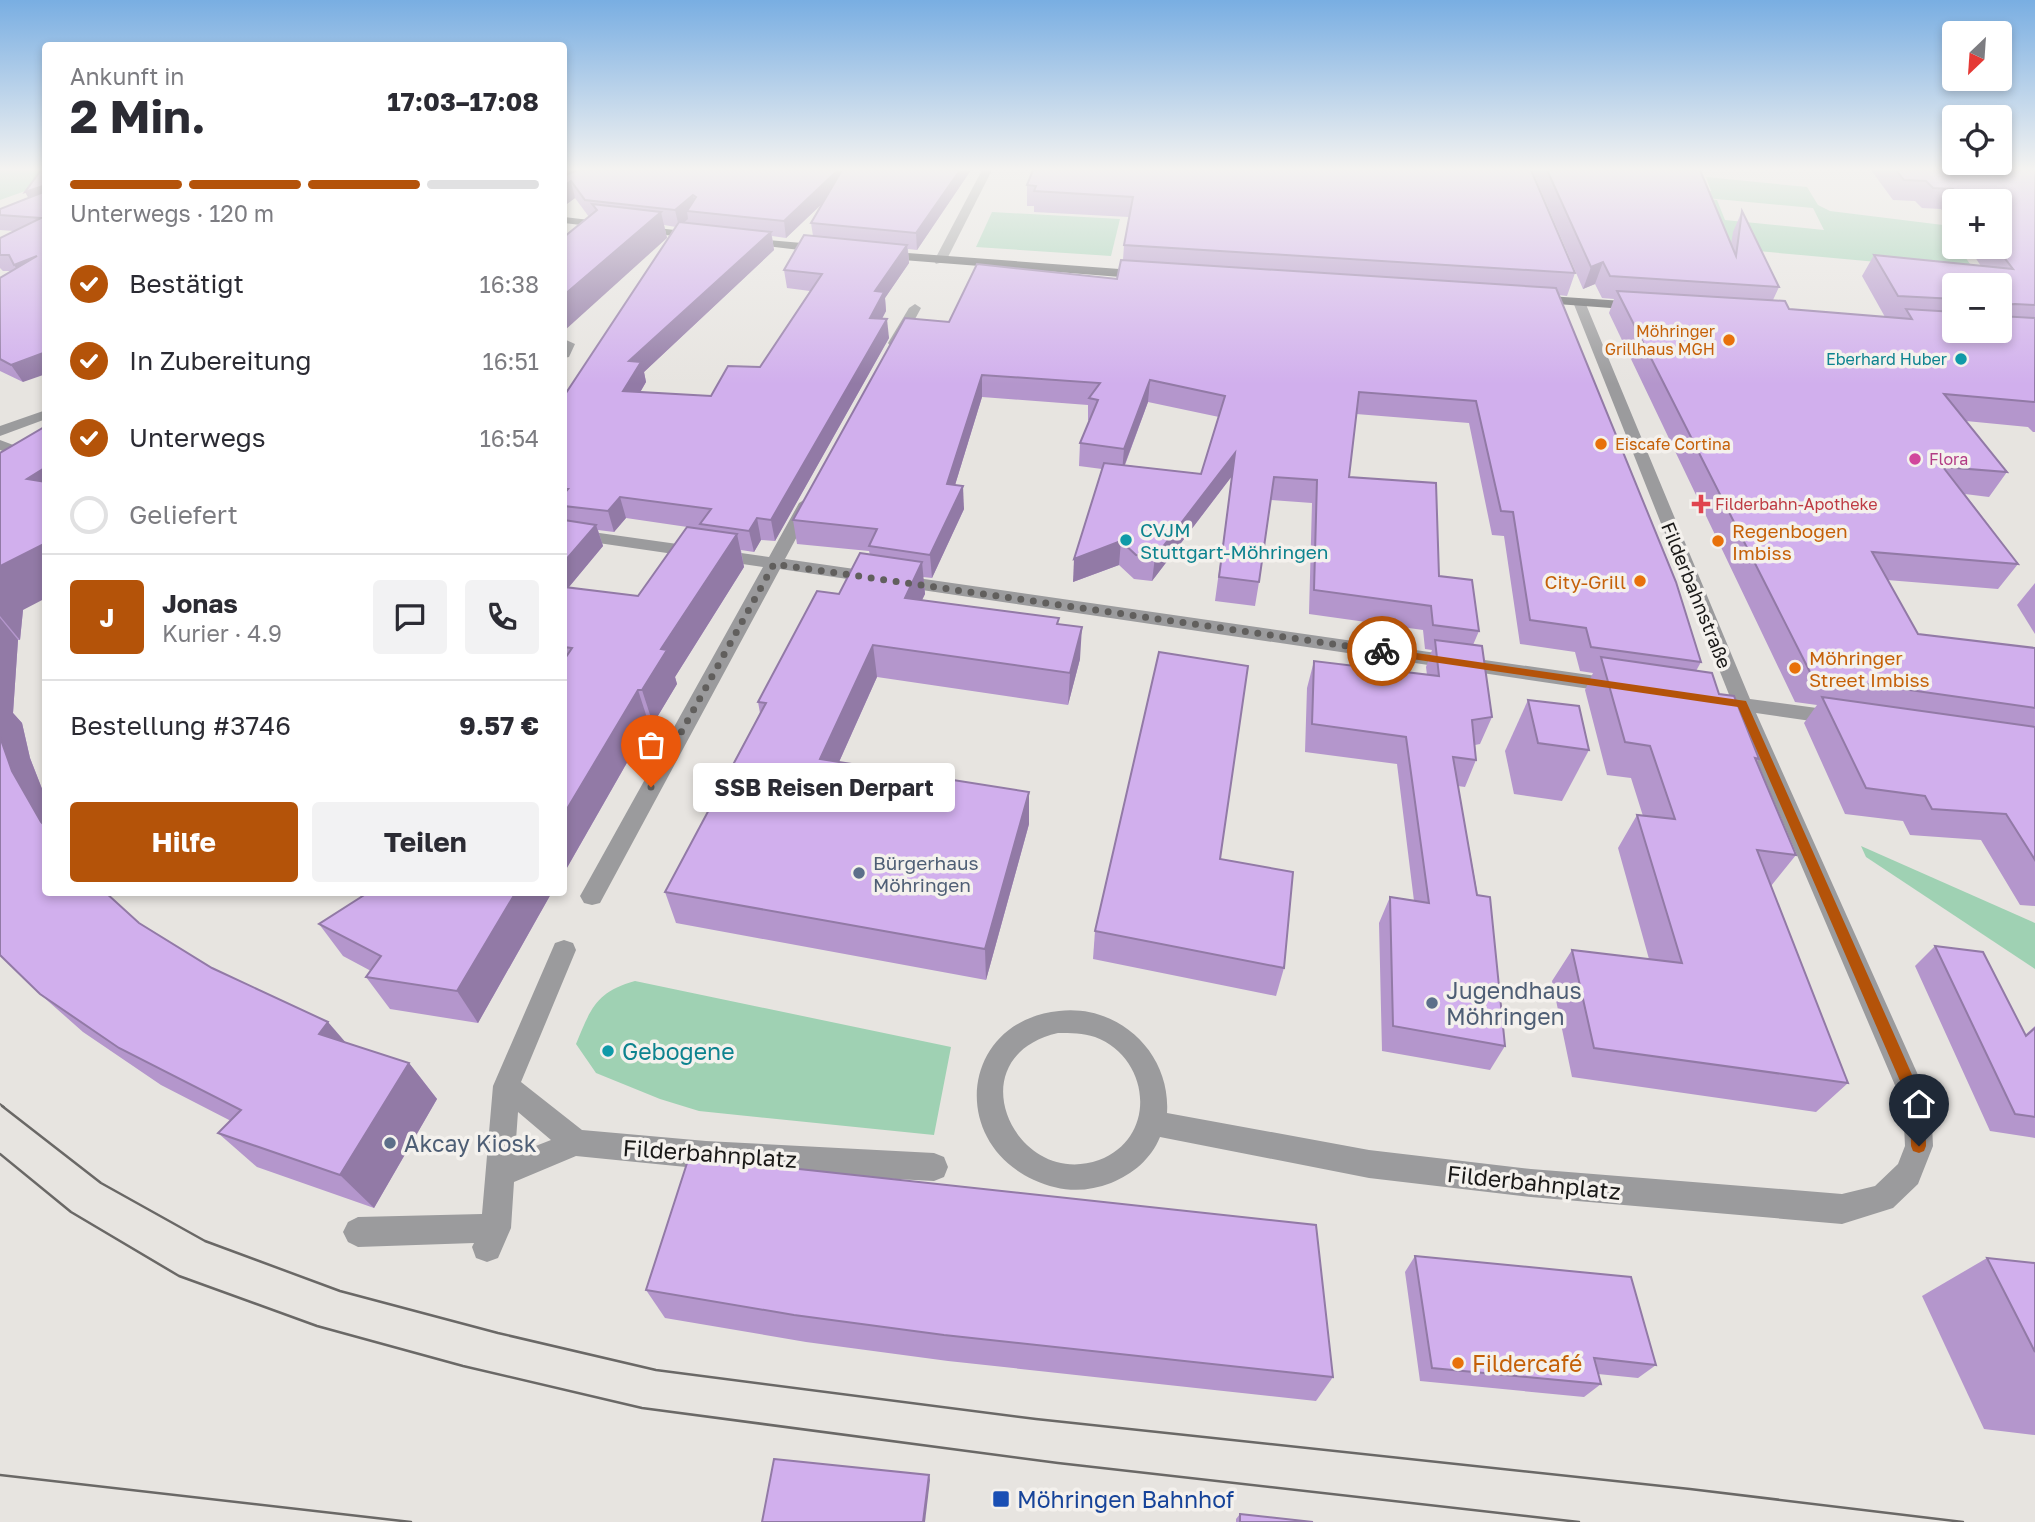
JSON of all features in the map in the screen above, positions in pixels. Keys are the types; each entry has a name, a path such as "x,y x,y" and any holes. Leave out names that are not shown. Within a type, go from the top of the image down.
{"main road":[{"path":"743,241 833,250"},
{"path":"867,254 1154,276"},
{"path":"1520,299 1577,297 1653,307"}],"street":[{"path":"940,261 950,241"},
{"name":"Filderbahnstraße","path":"1577,297 1742,704 1917,1104 1919,1146 1908,1174"},
{"path":"888,356 915,308"},
{"path":"0,431 42,415"},
{"path":"0,445 22,453 42,456"},
{"path":"592,896 814,491"},
{"path":"567,533 1630,688"},
{"path":"1709,699 1861,721"},
{"path":"358,1232 492,1238 506,1086 564,950"},
{"path":"1058,1022 1085,1023 1110,1031 1132,1047 1148,1068 1156,1094 1153,1123 1142,1144 1122,1164 1094,1175 1065,1177 1036,1168 1011,1151 996,1130 989,1107 989,1083 998,1060 1013,1041 1032,1029 1058,1022"},
{"path":"500,1174 576,1143 506,1086"},
{"name":"Filderbahnplatz","path":"1153,1123 1369,1164 1531,1183 1842,1209 1883,1198 1908,1174"},
{"name":"Filderbahnplatz","path":"576,1143 706,1155 934,1167"}],"green space":[{"path":"979,241 1115,241 1111,256 976,247"},
{"path":"1649,241 1942,241 1942,259 1966,259 1975,271"},
{"path":"1861,846 2035,923 2035,969 1866,857"},
{"path":"635,981 951,1047 934,1135 699,1111 660,1099 596,1073 576,1044 581,1031 596,1003 603,996"}],"building":[{"path":"0,241 42,241 42,353 11,365 0,359 0,278 37,256 14,265 9,255 0,255"},
{"path":"567,241 627,241 567,292"},
{"path":"666,241 761,241 629,361 641,362 623,391 711,396 728,366 760,367 822,274 784,270 801,241 866,241 907,245 875,291 884,292 870,318 887,319 771,520 757,518 749,531 700,524 711,509 620,497 608,511 567,506 567,391"},
{"path":"1125,241 1561,241 1575,273 1124,245"},
{"path":"1579,241 1730,241 1736,256 1738,241 1757,241 1779,287 1610,276 1603,262 1591,267"},
{"path":"2012,241 2035,241 2035,305 2012,304 2012,273 1942,273 1942,298 1898,296 1874,255 2013,269 2005,259 2012,259"},
{"path":"1121,260 1556,288 1676,582 1701,662 1591,647 1586,628 1530,620 1513,512 1501,511 1476,401 1359,392 1349,477 1436,483 1439,576 1472,580 1479,631 1433,625 1431,606 1314,590 1317,480 1274,477 1259,582 1219,577 1235,453 1155,557 1136,555 1121,541 1074,559 1104,463 1201,474 1225,396 1150,380 1124,449 1080,443 1098,400 1089,398 1100,383 982,375 947,484 963,486 930,555 869,546 877,529 793,520 905,318 949,322 977,264 1117,279"},
{"path":"1617,291 1785,301 1789,309 1912,319 1906,309 1942,311 1942,343 2012,343 2012,317 2035,318 2035,402 1944,394 2007,472 1943,467 2018,564 1872,552 1918,634 2035,648 2035,708 1812,676"},
{"path":"42,428 42,470 27,479 42,481 42,545 0,566 0,453"},
{"path":"567,520 596,525 567,559"},
{"path":"687,527 737,534 661,649 667,650 642,690 638,690 567,809 567,656 572,648 567,647 567,587 638,596"},
{"path":"860,553 922,562 905,598 1059,618 1057,624 1082,627 1070,673 873,645 820,759 1029,792 985,949 665,892 766,703 758,702 817,591 839,594"},
{"path":"1435,640 1482,646 1492,717 1472,720 1476,760 1453,757 1477,895 1490,897 1505,1046 1393,1026 1390,897 1429,903 1406,737 1312,724 1314,661 1439,676"},
{"path":"1159,652 1248,666 1220,859 1293,872 1284,968 1095,931"},
{"path":"1601,657 1712,673 1719,694 1734,696 1759,759 1755,758 1796,855 1757,850 1848,1083 1594,1048 1572,950 1682,963 1637,815 1675,819 1650,746 1625,742"},
{"path":"1822,697 2035,727 2035,860 2006,814 1932,809 1925,796 1866,788"},
{"path":"1528,700 1579,706 1589,750 1538,743"},
{"path":"0,737 12,771 42,823 42,896 109,896 139,923 212,968 328,1022 319,1034 409,1063 340,1175 218,1133 241,1110 119,1048 40,994 0,955"},
{"path":"363,896 514,896 457,991 366,977 381,956 319,924"},
{"path":"1935,946 1983,952 2026,1036 2035,1028 2035,1117 2015,1114"},
{"path":"689,1157 1316,1225 1333,1377 944,1335 794,1315 646,1290"},
{"path":"1415,1256 1631,1277 1656,1365 1594,1358 1601,1384 1432,1368"},
{"path":"1987,1258 2035,1263 2035,1352"},
{"path":"774,1459 929,1475 923,1522 762,1522"},
{"path":"1240,1514 1313,1522 1240,1522"}],"tram line":[{"path":"0,1104 4,1107"},
{"path":"2,1106 101,1183 205,1241 340,1291 498,1333 656,1370 1036,1419 1690,1489 1963,1522"},
{"path":"0,1154 71,1212 179,1276 317,1326 463,1366 642,1408 1058,1463 1579,1522"},
{"path":"0,1475 411,1522"}],"way so far":[{"path":"651,787 774,564 1382,651"}],"place":[{"name":"Möhringer Grillhaus MGH","path":"1729,340"},
{"name":"Eberhard Huber","path":"1961,359"},
{"name":"Eiscafe Cortina","path":"1601,444"},
{"name":"Flora","path":"1915,459"},
{"name":"Filderbahn-Apotheke","path":"1701,504"},
{"name":"CVJM Stuttgart-Möhringen","path":"1126,540"},
{"name":"Regenbogen Imbiss","path":"1718,541"},
{"name":"City-Grill","path":"1640,581"},
{"name":"Möhringer Street Imbiss","path":"1795,668"},
{"name":"SSB Reisen Derpart","path":"651,787"},
{"name":"Bürgerhaus Möhringen","path":"859,873"},
{"name":"Jugendhaus Möhringen","path":"1432,1003"},
{"name":"Gebogene","path":"608,1051"},
{"name":"Akcay Kiosk","path":"390,1143"},
{"name":"Fildercafé","path":"1458,1363"},
{"name":"Möhringen Bahnhof","path":"1001,1499"}],"route":[{"path":"1382,651 1742,704 1917,1104 1919,1146"}]}
